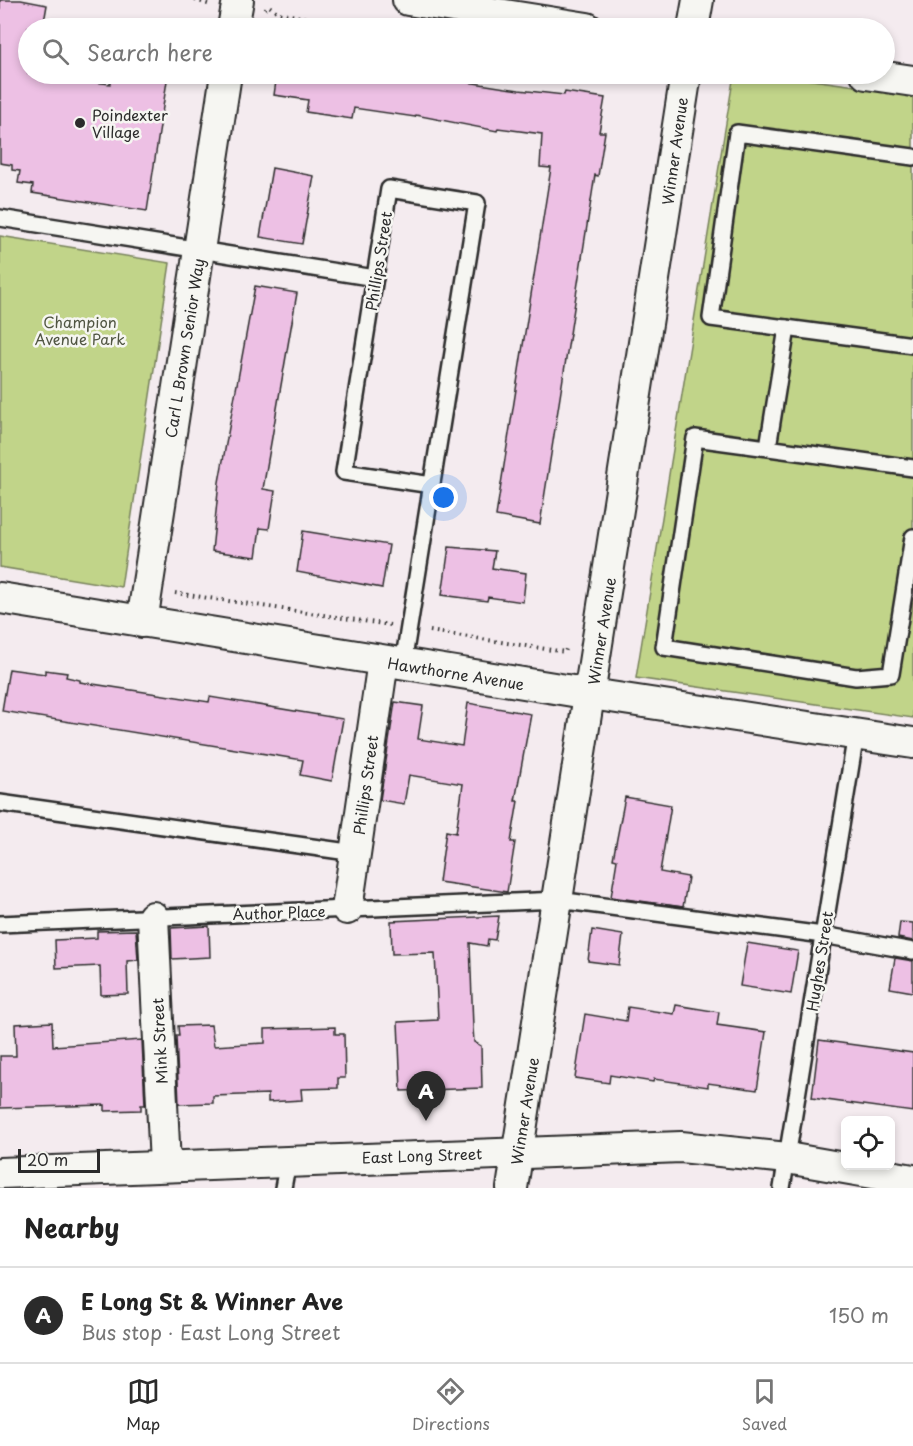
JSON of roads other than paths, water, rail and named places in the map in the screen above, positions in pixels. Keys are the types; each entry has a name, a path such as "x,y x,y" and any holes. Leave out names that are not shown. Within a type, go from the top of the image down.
{"street":[{"path":"408,0 523,18"},
{"path":"695,18 698,0"},
{"path":"895,78 913,81"},
{"name":"Carl L Brown Senior Way","path":"142,622 224,84"},
{"name":"Winner Avenue","path":"512,1188 591,694 684,84"},
{"name":"Hawthorne Avenue","path":"0,598 591,694 913,743"},
{"name":"Phillips Street","path":"347,909 355,853 393,662"},
{"name":"Mink Street","path":"153,917 165,1165"},
{"name":"East Long Street","path":"0,1173 165,1165 286,1174 518,1151 681,1147 787,1158 913,1180"}],"lane":[{"path":"913,157 737,133 711,318 913,345"},
{"name":"Phillips Street","path":"393,662 432,485 477,203 389,189 344,472 432,485"},
{"path":"0,218 375,278"},
{"path":"768,447 787,328"},
{"path":"913,468 695,438 664,647 856,677 891,674 913,537"},
{"name":"Hughes Street","path":"782,1188 856,734"},
{"path":"0,803 355,853"},
{"name":"Author Place","path":"0,924 558,900 823,935 913,951"}],"place":[{"name":"Poindexter Village","path":"80,123"},
{"name":"E Long St & Winner Ave","path":"426,1121"}],"park label":[{"name":"Champion Avenue Park","path":"80,330"}]}
